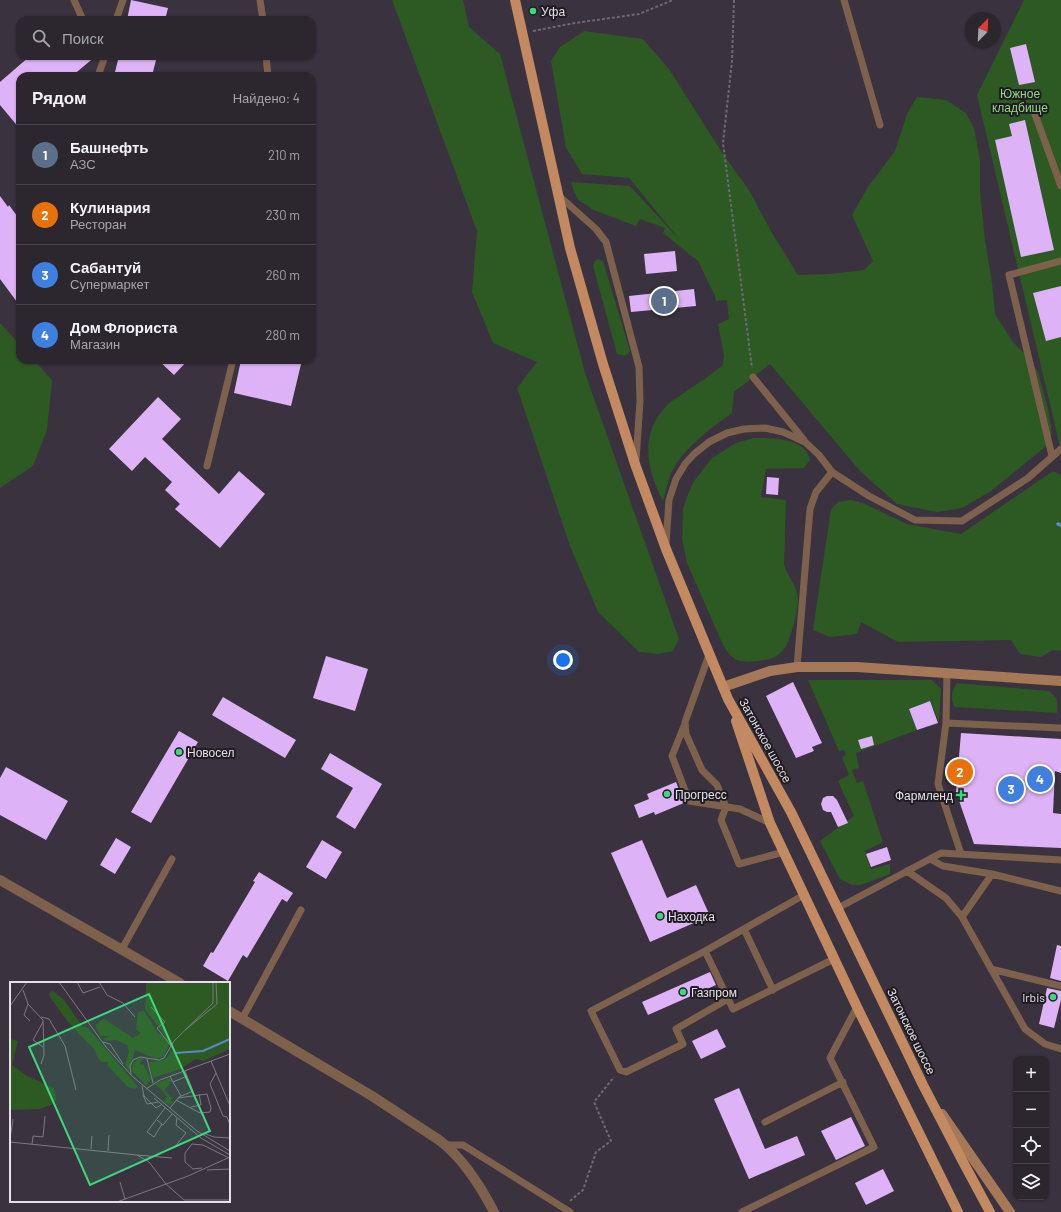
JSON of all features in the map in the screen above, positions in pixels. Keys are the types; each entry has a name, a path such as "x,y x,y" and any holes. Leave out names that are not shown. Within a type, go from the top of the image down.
{"main road":[{"path":"515,0 557,194 585,303 636,464 666,549 728,699"},
{"path":"723,687 770,671 797,667 857,667 1061,681"},
{"name":"Затонское шоссе","path":"728,699 770,823 857,1007 958,1212"},
{"name":"Затонское шоссе","path":"728,699 792,812 927,1093 990,1212"},
{"path":"927,1093 1010,1212"}],"street":[{"path":"0,880 178,982"},
{"path":"230,1013 372,1096 446,1145 480,1186 494,1212"}],"lane":[{"path":"74,0 81,16"},
{"path":"117,16 123,0"},
{"path":"260,0 262,16"},
{"path":"844,0 880,125"},
{"path":"99,72 104,60"},
{"path":"266,60 268,72"},
{"path":"1032,106 1061,186"},
{"path":"557,194 596,229 606,242 638,367 640,401 636,464"},
{"path":"1052,456 1009,276 1061,261"},
{"path":"207,466 232,364"},
{"path":"754,377 805,442 819,455 832,472 869,496 915,520 962,521 1028,478 1061,449"},
{"path":"666,549 669,500 676,479 685,464 704,446 727,433 744,429 765,428 783,432 805,442"},
{"path":"797,667 810,509 816,492 832,472"},
{"path":"710,655 672,756 689,801 740,809 770,823"},
{"path":"947,672 946,723 938,784 961,854"},
{"path":"686,722 686,734 702,770 717,785 726,807 721,820 738,864 784,852"},
{"path":"946,723 1061,728"},
{"path":"838,908 942,853 1061,860"},
{"path":"122,949 172,859"},
{"path":"930,859 943,866 992,874 1061,891"},
{"path":"907,871 946,898 962,917 1025,1029 1045,1044 1061,1049"},
{"path":"962,917 992,874"},
{"path":"728,999 676,1030 683,1044 626,1072 620,1070 591,1011 744,930 804,895"},
{"path":"242,1019 301,910"},
{"path":"744,930 774,990"},
{"path":"705,951 733,1009 834,959"},
{"path":"991,969 1061,986"},
{"path":"742,1212 874,1147 830,1058 857,1007"},
{"path":"765,1122 842,1082"},
{"path":"446,1145 463,1146 570,1212"},
{"path":"554,1212 561,1206"}],"path":[{"path":"523,37 575,23 639,14 673,0"},
{"path":"734,0 732,61 723,143 754,377"},
{"path":"561,1206 584,1190 596,1152 611,1141 594,1102 620,1070"}],"green space":[{"path":"392,0 463,0 469,27 500,54 585,373 679,639 673,651 659,654 639,652 598,612 570,546 517,388 537,362 493,343 472,292 477,231"},
{"name":"Южное кладбище","path":"1024,0 1061,0 1061,451 977,95"},
{"path":"584,31 643,39 669,69 723,154 749,190 772,233 798,275 830,274 864,270 873,261 852,215 868,187 895,151 907,114 917,97 946,100 966,113 974,128 980,160 980,192 995,314 1013,342 1027,356 1038,372 1048,409 1052,433 1045,447 991,491 962,508 937,512 897,504 860,471 770,364 734,392 732,413 707,431 677,462 668,482 663,501 657,489 649,463 649,439 659,415 668,404 723,365 724,355 718,324 729,319 727,300 716,301 698,261 663,233 665,228 640,219 636,226 591,209 580,201 575,195 571,182 630,186 679,239 629,178 582,174 566,148 551,61 560,47"},
{"path":"598,259 603,261 630,351 625,356 617,354 593,266 595,261"},
{"path":"0,323 16,341 16,364 38,364 52,380 47,430 33,466 0,488"},
{"path":"753,438 778,439 795,443 807,452 810,460 804,468 766,469 761,497 786,500 784,564 796,589 798,604 792,632 787,645 782,651 772,658 744,662 732,657 723,645 687,563 682,539 683,509 694,481 712,458 736,443"},
{"path":"1053,471 1061,475 1061,651 1053,650 1041,657 1020,654 1011,640 898,642 861,622 857,634 830,637 813,630 831,509 838,502 851,500 863,503 907,524 961,534"},
{"path":"808,680 932,680 941,689 939,722 930,701 909,709 917,730 856,753 859,768 852,770 857,783 863,781 883,842 865,851 871,869 890,864 890,874 861,885 852,885 840,879 820,841 854,816 838,781 849,775 842,757 846,755 844,750 839,751"},
{"path":"957,683 1049,691 1057,700 1057,713 955,707 952,701 952,695"}],"building":[{"path":"131,0 168,8 166,16 128,16"},
{"path":"1026,44 1035,82 1019,85 1010,48"},
{"path":"25,60 91,60 77,72 16,72 16,124 0,105 0,82"},
{"path":"118,60 156,60 153,72 115,72"},
{"path":"1025,120 1054,250 1021,257 995,140 1012,136 1009,124"},
{"path":"0,196 16,215 16,301 0,279"},
{"path":"675,251 677,271 646,274 644,254"},
{"path":"1061,286 1061,337 1046,341 1033,293"},
{"path":"694,289 696,306 631,312 629,296"},
{"path":"162,364 184,364 174,375"},
{"path":"240,364 301,364 291,406 234,393"},
{"path":"158,397 181,419 162,439 219,494 239,471 265,494 220,548 175,509 180,504 165,490 172,482 145,457 132,471 109,449"},
{"path":"767,477 779,478 778,495 766,494"},
{"path":"326,656 368,669 355,711 313,698"},
{"path":"793,682 822,743 812,747 814,751 796,758 766,696"},
{"path":"223,697 296,740 285,758 212,715"},
{"path":"930,701 938,723 917,730 909,709"},
{"path":"179,731 198,742 151,823 131,812"},
{"path":"961,733 1061,739 1061,773 1055,771 1053,813 1061,814 1061,848 974,844 956,792"},
{"path":"872,736 874,745 861,749 858,740"},
{"path":"330,753 382,784 355,829 336,817 353,788 321,769"},
{"path":"6,767 68,801 46,840 0,815 0,778"},
{"path":"676,782 684,803 655,815 654,812 639,818 634,805 649,799 647,794"},
{"path":"833,796 837,800 848,823 838,827 831,812 823,810 821,804 823,798"},
{"path":"116,838 131,847 115,874 100,865"},
{"path":"322,840 342,852 326,879 306,867"},
{"path":"642,840 667,898 696,885 710,916 650,942 611,853"},
{"path":"887,847 891,860 871,867 866,854"},
{"path":"259,872 293,893 287,902 282,899 247,958 243,955 228,981 203,966 211,952 213,953 255,882 253,881"},
{"path":"1057,945 1061,946 1061,981 1050,978"},
{"path":"710,972 716,985 648,1015 642,1002"},
{"path":"1047,988 1061,991 1061,1000 1054,1028 1039,1024"},
{"path":"717,1029 726,1047 701,1059 692,1041"},
{"path":"739,1088 765,1149 797,1136 805,1155 749,1179 714,1099"},
{"path":"851,1117 865,1146 836,1160 821,1131"},
{"path":"883,1169 894,1191 866,1205 855,1183"}],"place":[{"name":"Уфа","path":"533,11"},
{"name":"Башнефть","path":"664,301"},
{"name":"Новосел","path":"179,752"},
{"name":"Кулинария","path":"960,772"},
{"name":"Дом Флориста","path":"1040,779"},
{"name":"Сабантуй","path":"1011,789"},
{"name":"Прогресс","path":"667,794"},
{"name":"Фармленд","path":"961,795"},
{"name":"Находка","path":"660,916"},
{"name":"Газпром","path":"683,992"},
{"name":"Irbis","path":"1053,997"}]}
